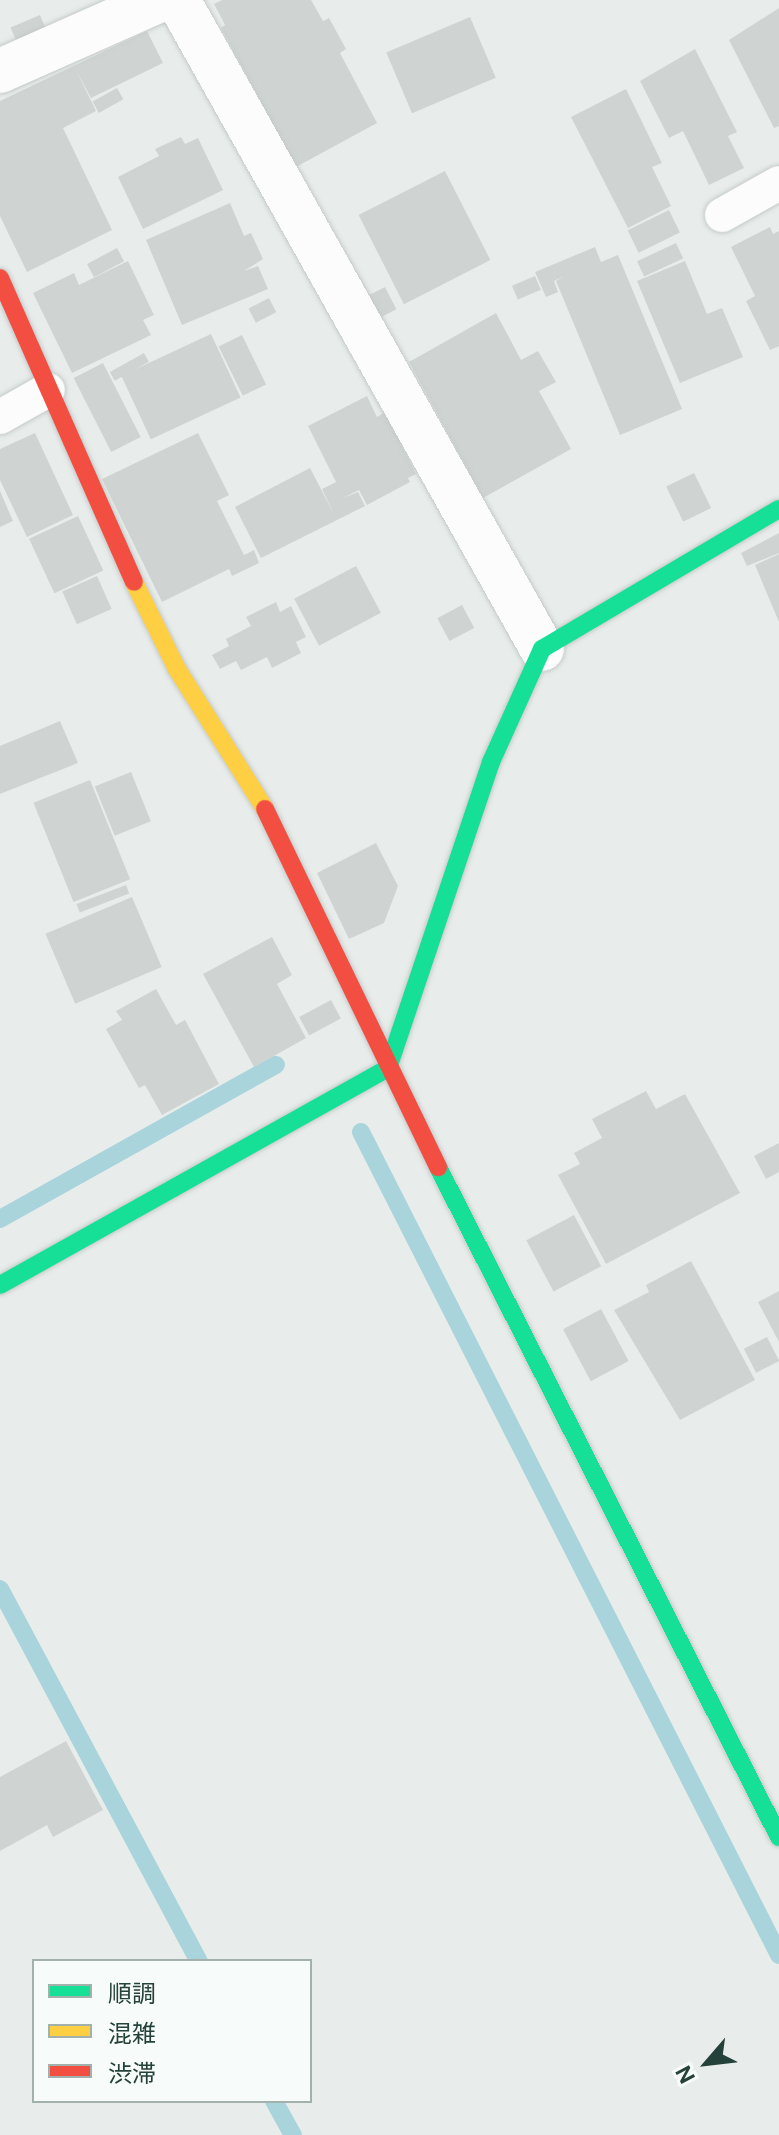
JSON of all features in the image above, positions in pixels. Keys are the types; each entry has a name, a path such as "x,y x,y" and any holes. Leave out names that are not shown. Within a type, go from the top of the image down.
{"street":[{"path":"0,71 158,0"},
{"path":"178,0 542,649"},
{"path":"0,278 48,390 177,669 277,827 388,1068 779,1837"},
{"path":"0,1285 388,1068 491,762 542,649 779,509"}],"lane":[{"path":"722,215 779,183"},
{"path":"0,417 48,390"}],"building":[{"path":"222,0 311,0 323,21 329,18 346,49 340,53 377,123 296,167 221,28 225,25 214,4"},
{"path":"779,8 779,126 774,128 729,40"},
{"path":"40,15 46,29 16,41 11,28"},
{"path":"470,17 496,78 412,113 386,53"},
{"path":"147,31 163,63 91,98 76,70 96,111 63,128 112,230 27,272 0,216 0,101"},
{"path":"695,49 737,132 728,136 744,168 709,185 683,131 669,138 640,81"},
{"path":"117,88 123,99 99,113 93,102"},
{"path":"626,89 662,163 652,167 671,206 628,228 571,117"},
{"path":"181,137 185,144 198,138 223,190 143,229 118,177 159,156 155,149"},
{"path":"445,171 490,260 404,304 359,215"},
{"path":"230,203 244,236 251,233 263,259 244,271 258,266 268,289 182,325 146,240"},
{"path":"669,210 680,232 639,253 628,230"},
{"path":"770,227 773,234 779,231 779,346 770,350 746,301 755,296 731,247"},
{"path":"676,243 683,258 644,277 637,261"},
{"path":"595,247 601,262 618,255 682,409 620,435 556,281 564,276 554,281 558,292 546,297 535,272"},
{"path":"117,248 124,261 94,277 87,264"},
{"path":"128,261 154,315 143,320 151,335 72,373 33,293 74,273 79,285"},
{"path":"685,261 707,314 722,308 743,357 680,383 637,281"},
{"path":"535,276 541,290 518,300 512,286"},
{"path":"385,287 396,309 380,317 369,295"},
{"path":"269,298 276,312 256,323 249,308"},
{"path":"496,313 521,360 538,351 556,382 539,391 571,449 483,498 409,362"},
{"path":"211,334 241,397 151,439 121,376"},
{"path":"242,335 266,384 243,396 219,346"},
{"path":"144,353 149,362 115,381 110,372"},
{"path":"103,363 141,437 111,452 74,378"},
{"path":"367,396 377,417 385,412 416,474 408,478 410,482 367,505 359,490 343,498 358,492 365,506 261,558 235,507 310,468 335,516 322,489 336,482 308,426"},
{"path":"35,433 73,515 27,537 0,480 0,449"},
{"path":"198,433 229,495 217,501 244,555 254,550 259,563 232,576 229,569 162,602 102,479"},
{"path":"694,473 711,508 683,522 666,487"},
{"path":"0,491 13,521 0,527"},
{"path":"78,516 103,570 54,593 29,539"},
{"path":"779,533 779,553 747,566 741,553"},
{"path":"779,554 779,622 755,565"},
{"path":"356,566 381,613 319,646 294,599"},
{"path":"97,576 112,609 77,624 62,591"},
{"path":"276,602 280,612 291,606 306,637 296,642 301,653 272,668 267,657 241,670 236,661 220,669 212,655 229,646 226,639 251,626 246,617"},
{"path":"462,605 474,628 449,641 437,618"},
{"path":"60,721 78,763 0,794 0,746"},
{"path":"131,772 151,821 115,836 95,787"},
{"path":"90,780 130,879 74,902 33,803"},
{"path":"376,843 398,886 384,923 349,939 317,873"},
{"path":"126,885 129,893 80,912 77,904"},
{"path":"132,897 162,967 75,1004 45,934"},
{"path":"272,937 292,975 277,984 306,1038 254,1067 203,974"},
{"path":"156,989 176,1025 185,1020 219,1084 162,1115 145,1085 139,1088 106,1029 122,1020 116,1011"},
{"path":"331,1000 341,1019 309,1035 299,1017"},
{"path":"646,1091 656,1109 685,1094 740,1193 606,1264 558,1175 580,1164 574,1153 602,1138 592,1119"},
{"path":"779,1143 779,1172 766,1179 754,1156"},
{"path":"574,1215 601,1266 554,1292 526,1240"},
{"path":"691,1261 755,1380 680,1420 614,1310 649,1292 646,1285"},
{"path":"779,1291 779,1342 758,1302"},
{"path":"601,1309 629,1361 591,1381 563,1329"},
{"path":"767,1337 779,1361 756,1373 744,1349"},
{"path":"66,1741 103,1810 53,1837 47,1825 0,1851 0,1777"}],"waterway":[{"path":"0,1219 276,1065"},
{"path":"361,1132 779,1955"},
{"path":"0,1589 198,1959"},
{"path":"275,2103 293,2135"}],"traffic: fast":[{"path":"0,1285 388,1068 491,762 542,649 779,509"},
{"path":"438,1167 779,1837"}],"traffic: slow":[{"path":"134,582 177,669 265,809"}],"traffic: jam":[{"path":"0,278 134,582"},
{"path":"265,809 438,1167"}]}
